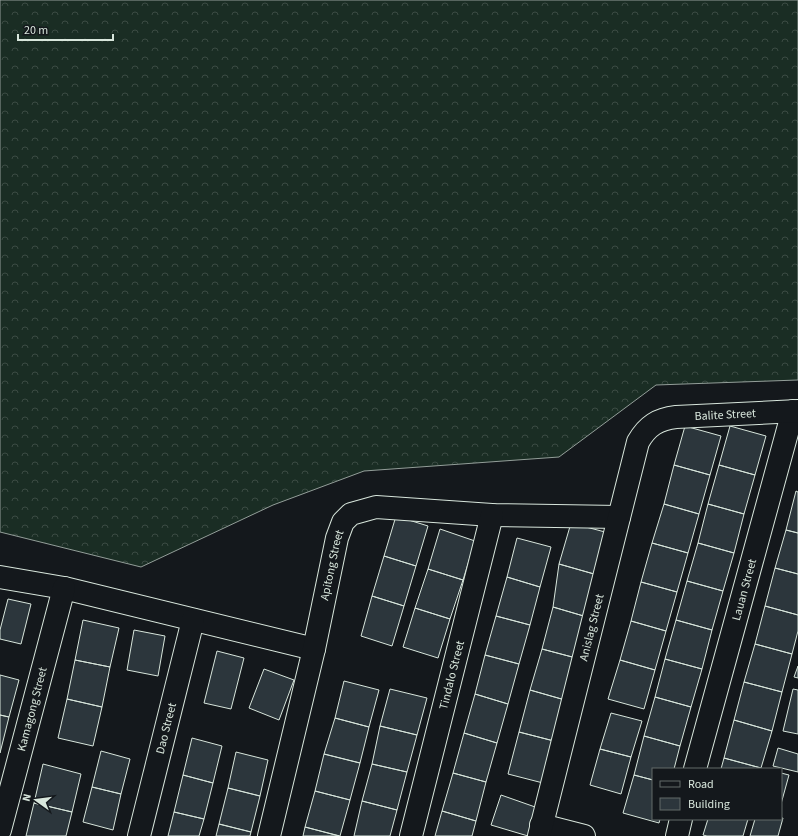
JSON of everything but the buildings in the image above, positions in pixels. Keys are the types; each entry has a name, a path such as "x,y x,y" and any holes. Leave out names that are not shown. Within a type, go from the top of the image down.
{"street":[{"name":"Balite Street","path":"653,424 664,419 676,417 796,411"},
{"name":"Lauan Street","path":"695,768 796,411"},
{"name":"Anislag Street","path":"540,830 638,442 644,432 653,424"},
{"name":"Apitong Street","path":"269,836 314,649 337,538 343,522 352,514 376,507 492,515 619,517"},
{"name":"Tindalo Street","path":"411,836 492,515"},
{"path":"0,577 64,588 314,649"},
{"name":"Kamagong Street","path":"0,830 64,588"},
{"name":"Dao Street","path":"139,836 193,620"},
{"path":"677,836 681,820"},
{"path":"540,830 584,836"}],"green space":[{"path":"0,0 798,0 798,380 656,385 559,457 364,471 273,505 141,567 0,532"}]}
